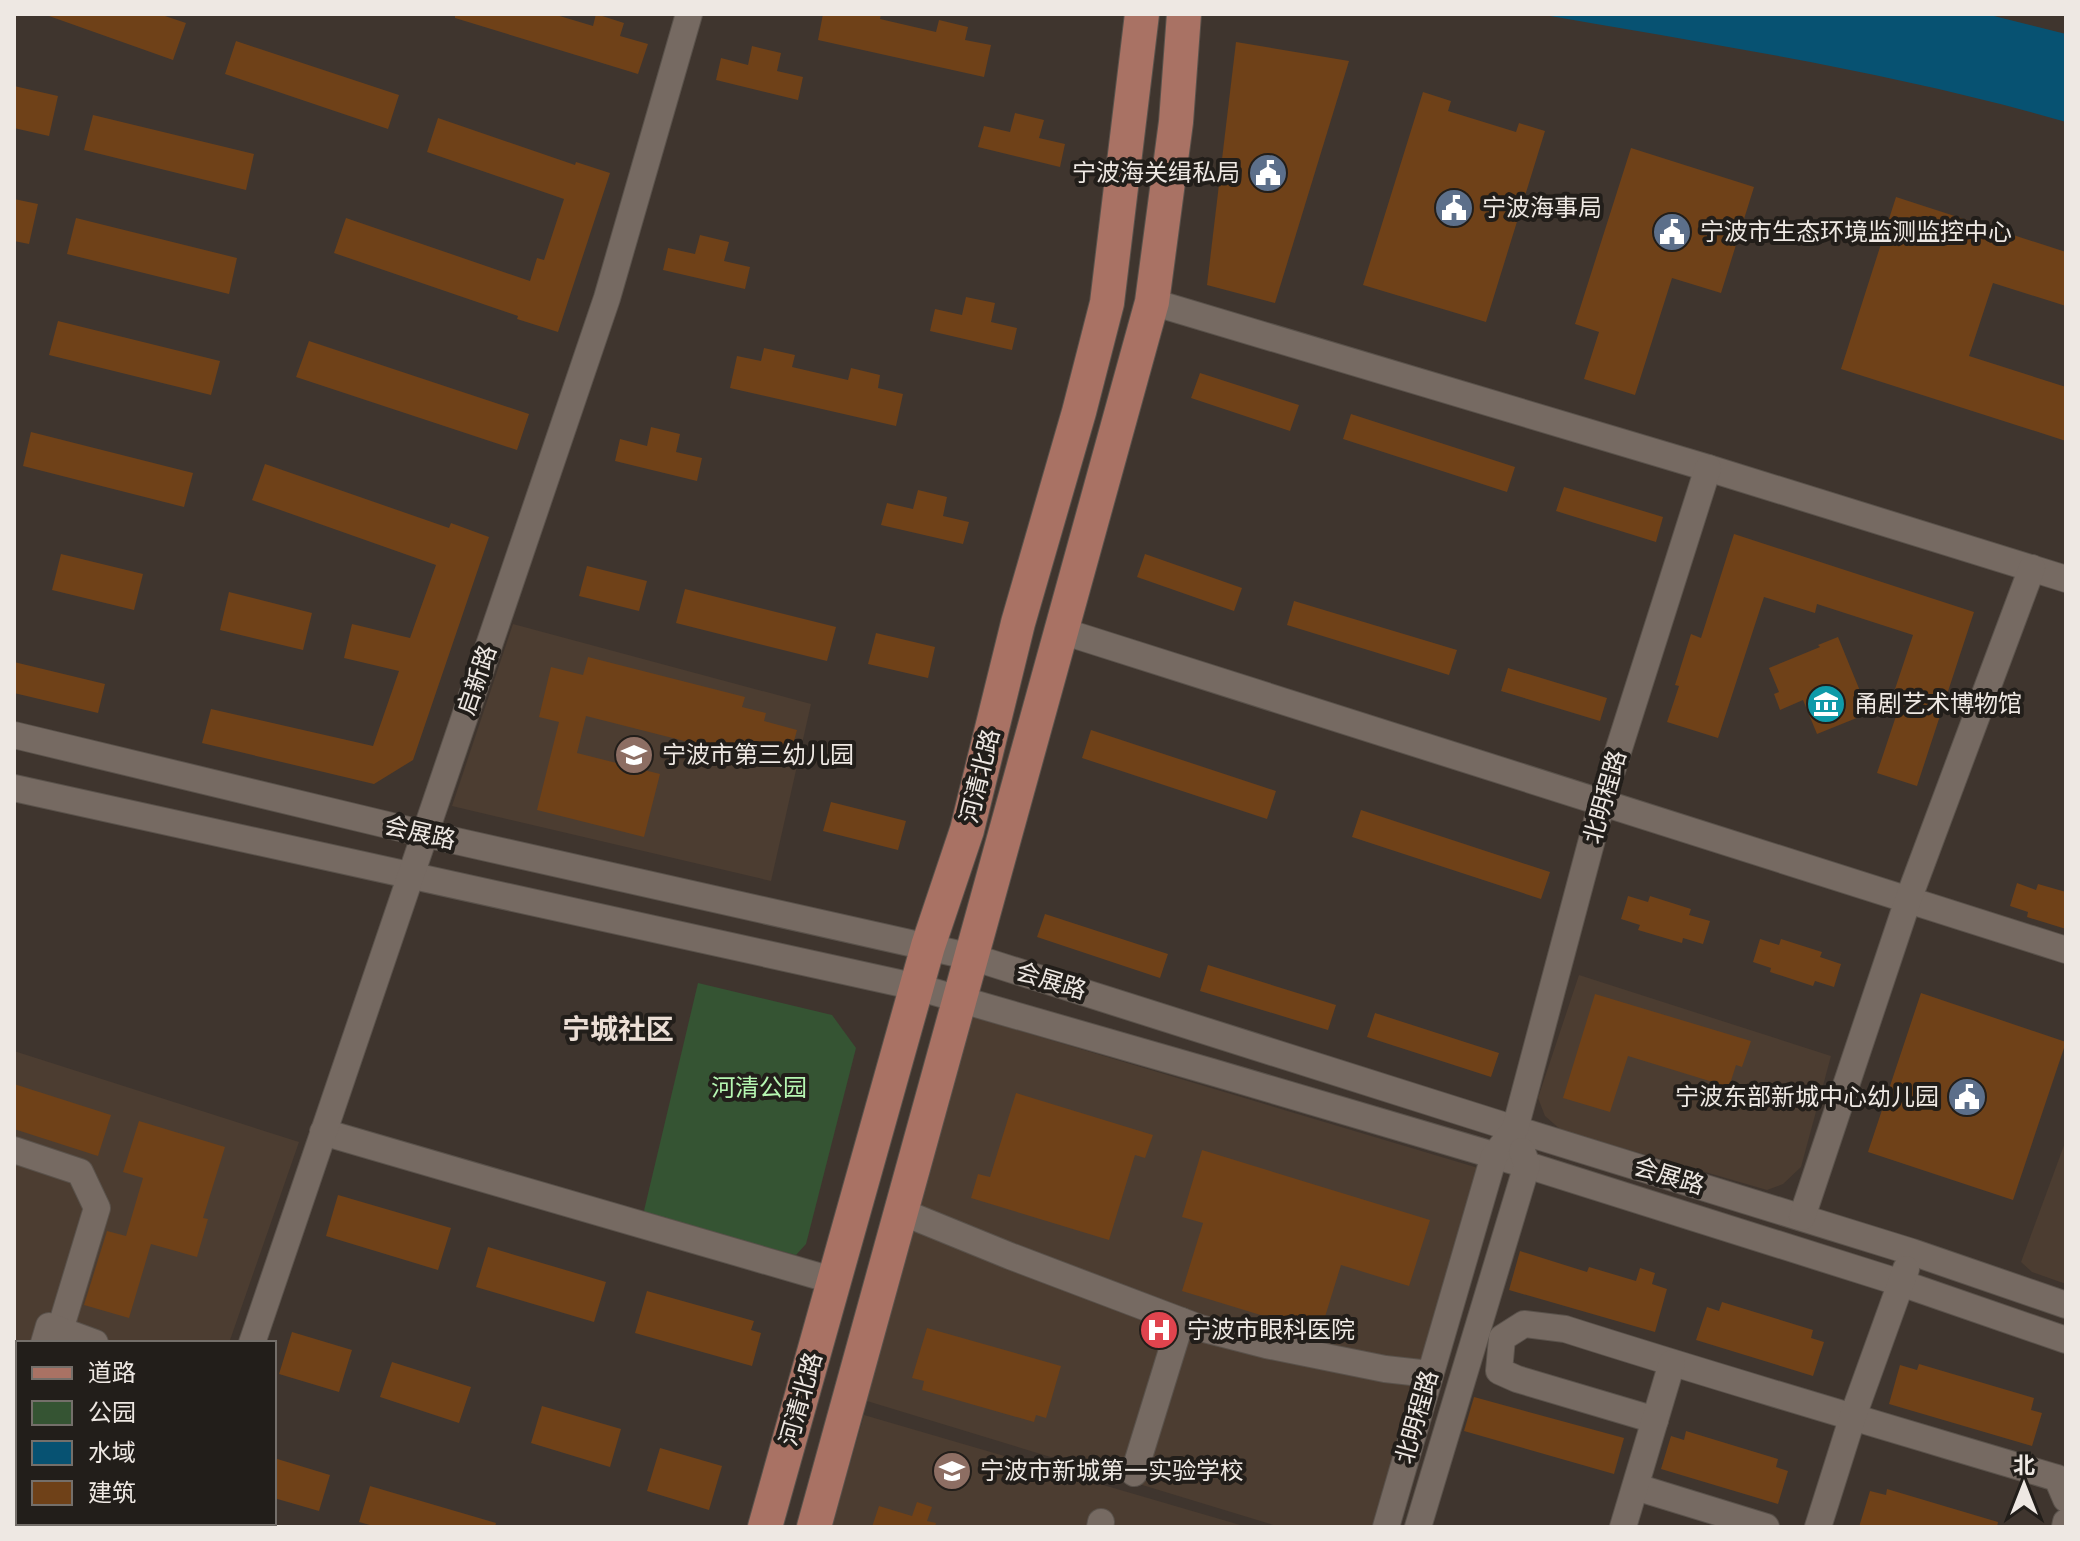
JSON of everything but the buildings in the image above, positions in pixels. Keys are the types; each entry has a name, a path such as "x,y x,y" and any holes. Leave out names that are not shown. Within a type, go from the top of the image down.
{"main road":[{"name":"河清北路","path":"765,1527 928,946 967,830 1018,623 1107,303 1142,14"},
{"name":"河清北路","path":"814,1527 1152,302 1176,122 1184,14"}],"street":[{"name":"启新路","path":"253,1341 607,298 689,14"},
{"path":"1152,302 2066,579"},
{"name":"北明程路","path":"1386,1527 1494,1156 1515,1129 1602,802 1708,468"},
{"path":"1802,1217 1908,900 2032,568"},
{"path":"1062,631 2066,950"},
{"name":"会展路","path":"14,735 425,834 972,957 1802,1217 2066,1305"},
{"name":"会展路","path":"14,788 917,987 1527,1165 1901,1283 2066,1340"},
{"path":"1515,1129 1527,1165"},
{"path":"323,1132 835,1281"},
{"path":"14,1150 80,1172 97,1208 52,1337 81,1341"},
{"name":"北明程路","path":"1418,1527 1527,1165"},
{"path":"902,1212 1181,1321 1266,1345 1385,1369 1430,1374"},
{"path":"1818,1527 1853,1416 1912,1252"},
{"path":"1134,1473 1181,1321"},
{"path":"1655,1420 1499,1371 1502,1338 1524,1324 1565,1329 2057,1478 2066,1499"},
{"path":"1623,1527 1672,1363"},
{"path":"1636,1487 1766,1527"}],"shaded area":[{"name":"宁波市第三幼儿园","path":"513,624 811,704 771,881 452,806"},
{"path":"1579,975 1831,1056 1801,1167 1783,1184 1767,1190 1561,1130 1545,1116 1538,1098"},
{"name":"宁波市眼科医院","path":"973,1017 1485,1170 1373,1527 1280,1527 867,1401 901,1258"},
{"path":"14,1051 299,1142 230,1341 16,1341 16,1525 166,1527 14,1527"},
{"path":"2066,1140 2066,1284 2032,1272 2021,1262"},
{"name":"宁波市新城第一实验学校","path":"864,1415 1247,1527 832,1527"}],"green space":[{"name":"河清公园","path":"698,983 832,1015 856,1048 806,1244 796,1255 643,1215"}],"water":[{"path":"1539,14 1986,14 2066,34 2066,122 1870,74"}],"place":[{"name":"宁波海关缉私局","path":"1268,173"},
{"name":"宁波海事局","path":"1454,208"},
{"name":"宁波市生态环境监测监控中心","path":"1672,232"},
{"name":"甬剧艺术博物馆","path":"1826,704"},
{"name":"宁波市第三幼儿园","path":"634,755"},
{"name":"宁波东部新城中心幼儿园","path":"1967,1097"},
{"name":"宁波市眼科医院","path":"1159,1330"},
{"name":"宁波市新城第一实验学校","path":"952,1471"}],"district":[{"name":"宁城社区","path":"618,1029"}]}
